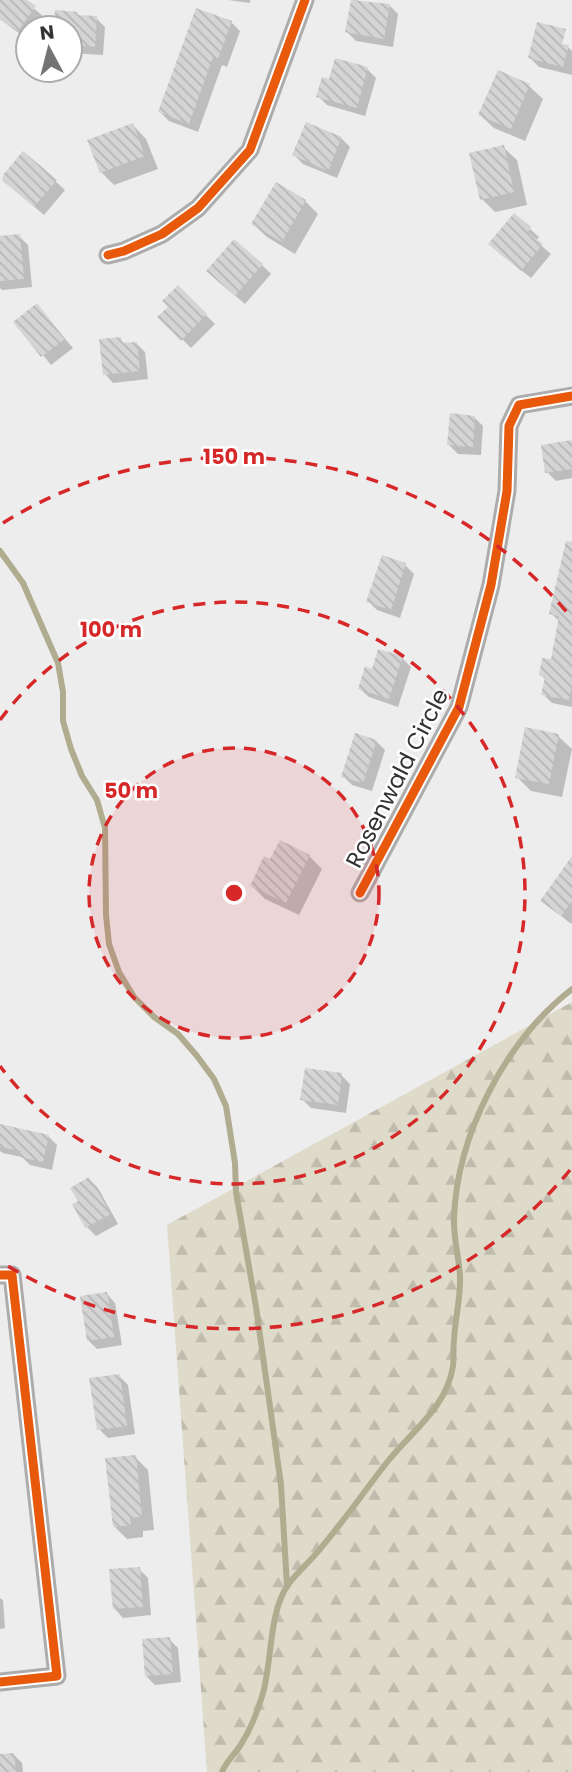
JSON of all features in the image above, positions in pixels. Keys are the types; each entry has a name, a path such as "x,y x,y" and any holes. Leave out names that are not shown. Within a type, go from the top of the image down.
{"street":[{"path":"108,256 162,234 198,208 250,150 305,0"},
{"name":"Rosenwald Circle","path":"360,893 459,707 491,585 507,491 509,426 519,405 572,396"},
{"path":"0,1682 57,1676 6,1275"}],"green space":[{"path":"572,1002 572,1772 207,1772 167,1225"}],"building":[{"path":"0,0 27,0 36,6 30,14 14,14 14,28 0,19"},
{"path":"351,0 390,4 384,39 345,32"},
{"path":"196,8 232,21 218,59 213,57 189,124 158,112"},
{"path":"55,10 77,12 77,14 55,14"},
{"path":"84,15 97,16 95,47 84,46"},
{"path":"537,22 566,29 562,44 569,45 563,67 528,58"},
{"path":"335,58 368,67 357,108 316,97 322,77 329,79"},
{"path":"498,70 530,84 511,129 478,115"},
{"path":"306,122 342,137 328,171 292,155"},
{"path":"133,123 145,156 100,173 87,140"},
{"path":"504,145 514,192 480,200 469,153"},
{"path":"23,151 57,180 34,207 3,181 3,175"},
{"path":"276,182 306,200 282,242 251,224"},
{"path":"514,213 531,227 528,232 543,244 521,271 488,244"},
{"path":"20,234 24,279 0,281 0,236"},
{"path":"234,239 263,264 235,296 206,271"},
{"path":"178,285 207,314 181,341 157,317 168,307 162,301"},
{"path":"37,303 65,339 41,357 13,322"},
{"path":"121,337 121,343 137,342 140,371 103,375 99,339"},
{"path":"450,413 475,416 473,447 447,445"},
{"path":"572,440 572,469 545,473 541,445"},
{"path":"566,541 572,542 572,685 569,700 541,695 545,677 539,675 542,658 551,659 559,616 549,614"},
{"path":"382,555 406,563 391,610 366,602"},
{"path":"378,649 403,656 389,699 358,689 365,666 372,669"},
{"path":"525,727 559,734 549,784 515,778"},
{"path":"355,733 377,740 363,783 341,777"},
{"path":"280,840 310,855 286,903 250,886 264,856 270,859"},
{"path":"572,856 572,901 561,916 540,901"},
{"path":"305,1068 342,1073 338,1105 300,1100"},
{"path":"0,1124 49,1135 43,1162 19,1157 21,1151 0,1147"},
{"path":"89,1177 111,1214 85,1228 72,1204 78,1201 70,1188"},
{"path":"107,1292 114,1337 87,1341 80,1296"},
{"path":"120,1374 127,1426 97,1430 89,1378"},
{"path":"136,1455 142,1517 130,1518 131,1525 113,1527 105,1458"},
{"path":"140,1567 143,1607 113,1609 109,1569"},
{"path":"170,1637 173,1674 145,1676 142,1639"},
{"path":"14,1753 16,1772 0,1772 0,1754"}],"waterway":[{"path":"0,551 23,583 58,663 63,692 63,721 71,749 82,776 97,800 105,828 106,915 109,944 119,972 134,997 154,1017 178,1034 197,1056 214,1079 226,1106 235,1163 236,1192 256,1307 281,1485 287,1586"},
{"path":"222,1772 244,1740 259,1707 277,1608 288,1585 444,1394 453,1366 460,1292 454,1218 464,1155 475,1123 506,1062 548,1010 572,989"}],"cycle path":[{"path":"108,255 162,234 198,208 250,150 305,0"},
{"path":"360,893 459,707 491,585 507,491 509,426 519,405 572,396"},
{"path":"0,1275 12,1275 57,1676 0,1682"}]}
